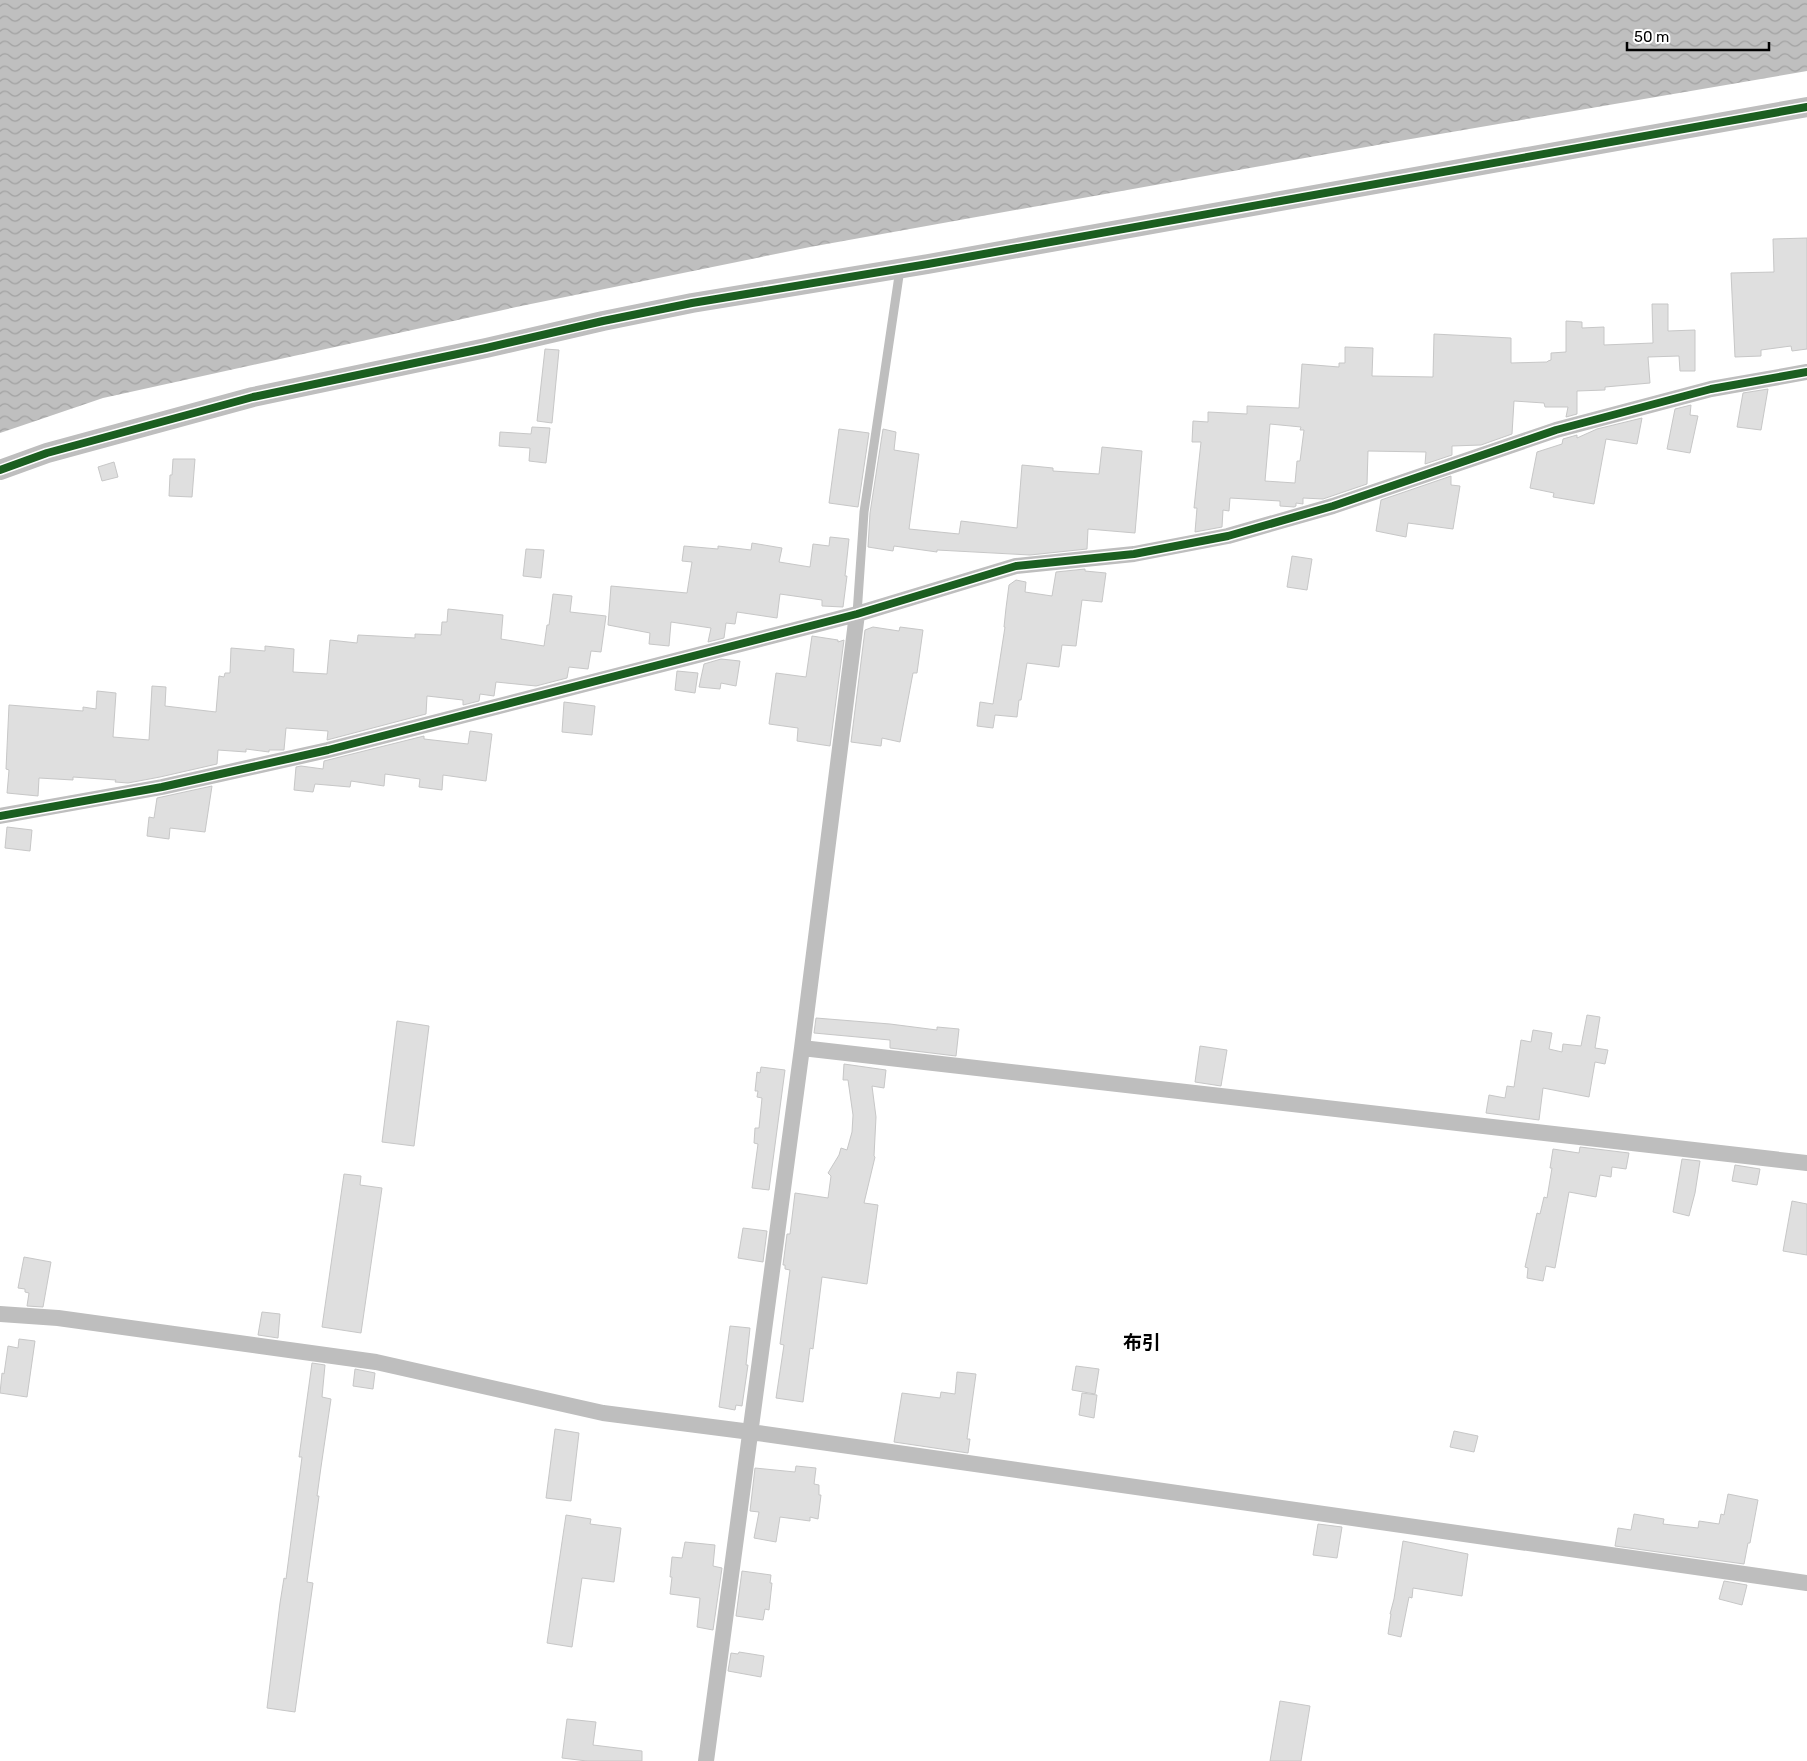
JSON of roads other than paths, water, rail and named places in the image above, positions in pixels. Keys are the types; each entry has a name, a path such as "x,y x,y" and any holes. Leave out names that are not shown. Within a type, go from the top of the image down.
{"street":[{"path":"0,470 47,453 162,421 296,388 692,303 900,269 1807,107"},
{"path":"0,816 162,788 328,750 857,614 1016,566 1134,554 1228,536 1333,506 1556,430 1711,389 1807,372"},
{"path":"706,1761 802,1048 857,614"},
{"path":"802,1048 1807,1162"},
{"path":"0,1314 58,1318 376,1362 604,1413 751,1432 1807,1583"}],"lane":[{"path":"857,614 864,512 900,269"}],"water":[{"path":"0,0 1807,0 1807,71 1405,140 810,247 521,306 103,398 0,433"}],"district":[{"name":"布引","path":"1142,1342"}]}
